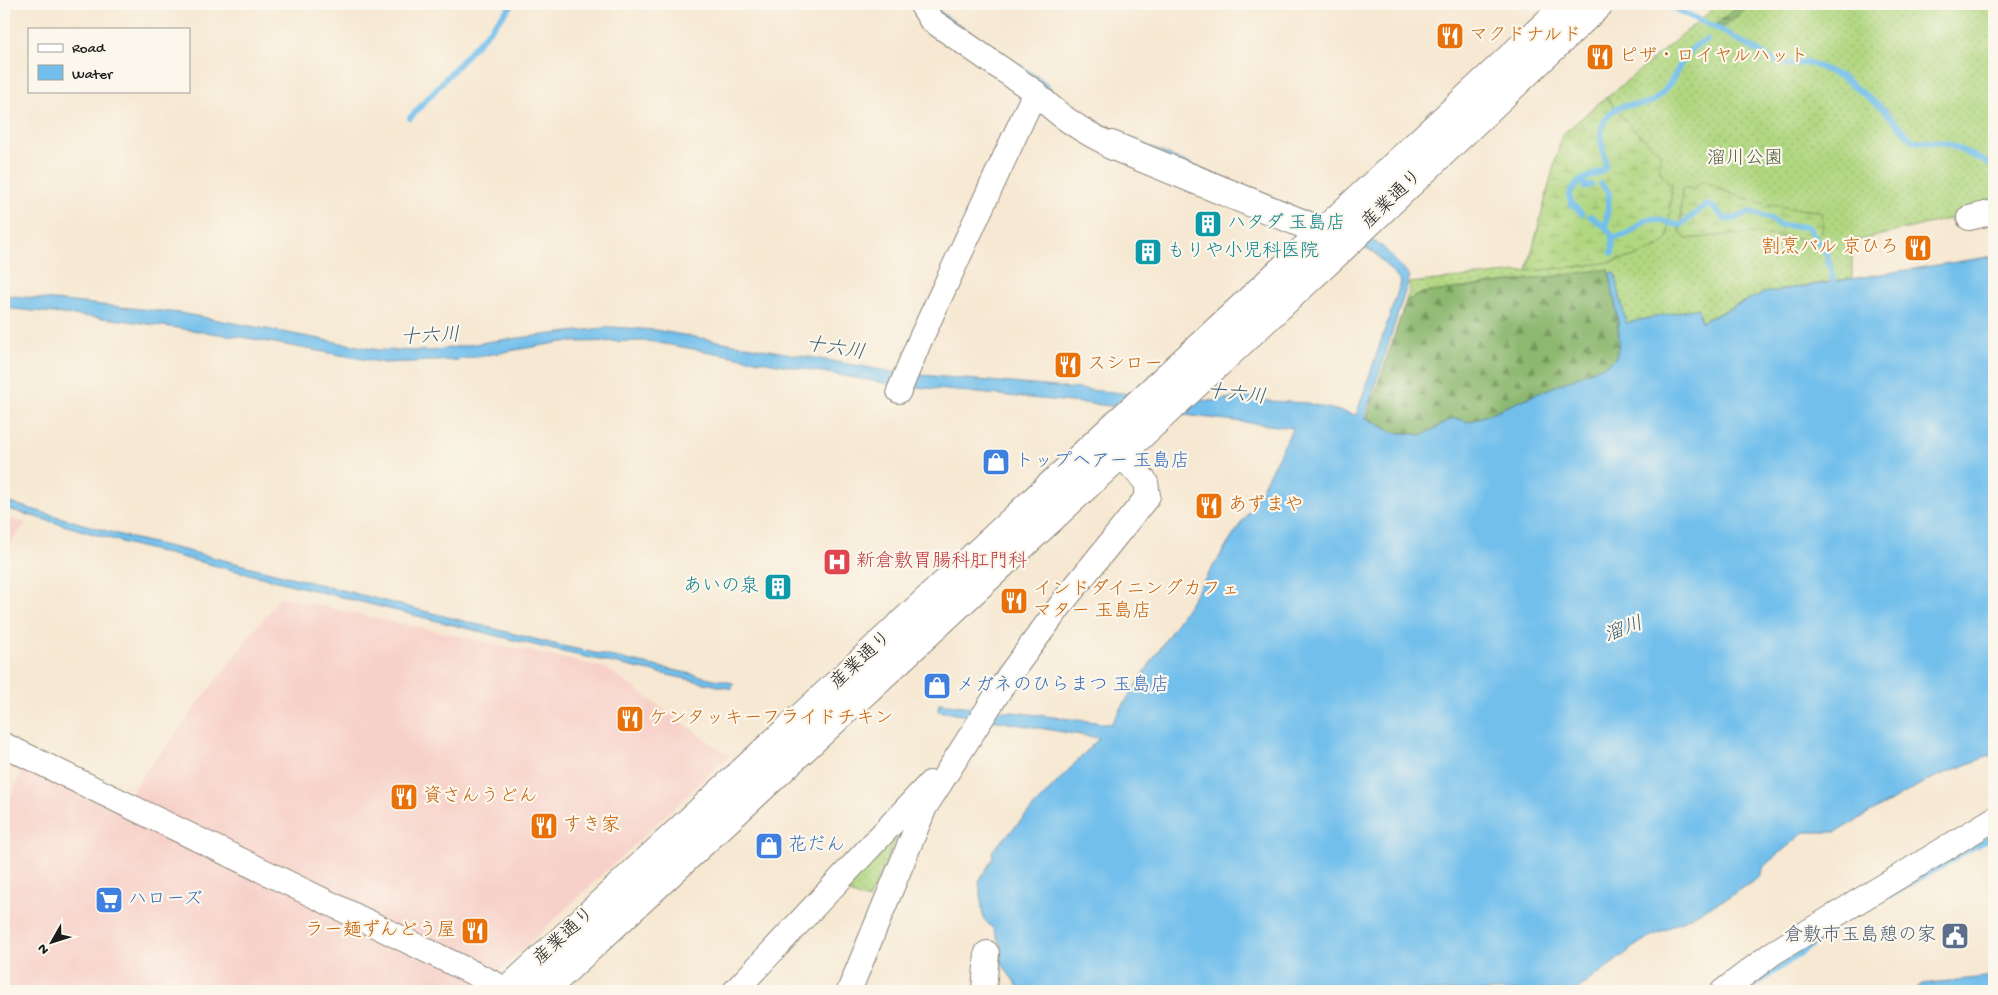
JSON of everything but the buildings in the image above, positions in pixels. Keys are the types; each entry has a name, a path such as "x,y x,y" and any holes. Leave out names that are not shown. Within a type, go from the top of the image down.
{"street":[{"path":"921,4 930,20 1035,92 1047,105 1092,136 1323,232"},
{"name":"産業通り","path":"543,991 1112,446 1128,413 1568,4"},
{"name":"産業通り","path":"508,991 1112,446 1162,416 1599,4"},
{"path":"903,382 920,340 1035,92"},
{"path":"1969,218 1994,212"},
{"path":"849,991 926,807 954,760 1016,666 1148,496 1146,482 1112,446"},
{"path":"4,745 508,991"},
{"path":"735,991 891,823 954,760"},
{"path":"1723,991 1773,953 1994,819"},
{"path":"987,953 988,991"}],"shaded area":[{"path":"4,517 26,523 4,551"},
{"path":"280,597 606,668 729,756 478,991 4,991 4,811 24,767 117,810"}],"green space":[{"name":"溜川公園","path":"1719,4 1994,4 1994,208 1852,242 1852,278 1763,293 1700,322 1698,308 1626,324 1615,273 1618,323 1616,356 1367,417 1410,289 1409,283 1527,271 1562,135"},
{"path":"1741,4 1752,4 1723,27 1716,24"},
{"path":"1606,97 1628,124 1661,154 1660,172 1672,185 1668,238 1658,247 1643,254 1624,259 1581,266 1527,271 1562,135"},
{"path":"1703,180 1731,193 1759,202 1819,211 1823,218 1822,231 1813,240 1751,233 1686,239 1680,232 1682,188 1693,188"},
{"path":"1609,269 1617,313 1619,337 1616,356 1608,364 1470,422 1454,418 1423,435 1392,432 1367,417 1406,301 1423,293"},
{"path":"906,818 868,900 842,890"}],"water":[{"name":"溜川","path":"936,6 943,14 1046,82 1057,97 1096,124 1381,245 1410,276 1365,417 1392,432 1423,435 1454,418 1470,422 1608,364 1616,356 1619,338 1610,273 1615,273 1626,323 1698,308 1701,322 1763,293 1994,256 1994,754 1928,780 1836,832 1805,832 1765,865 1758,878 1729,897 1641,942 1575,991 1021,991 1001,963 1001,947 994,930 983,918 979,881 993,858 992,851 1099,738 938,711 939,703 1111,724 1253,505 1293,428 1102,405 895,385 648,341 562,342 457,360 385,363 247,338 121,320 4,308 4,295 180,313 379,350 431,351 493,341 612,327 655,330 899,373 1213,401 1243,396 1269,401 1306,403 1356,415 1401,282 1374,252 1091,130 939,20"},
{"path":"4,501 131,538 558,645 733,683 732,689 554,650 132,545 4,508"},
{"path":"1994,976 1994,991 1913,991 1922,984"}],"waterway":[{"path":"410,118 513,4"},
{"path":"1664,4 1721,30 1775,61 1785,64 1810,63 1842,77 1882,108 1913,141 1946,143 1994,166"},
{"path":"1582,214 1572,204 1569,196 1578,183 1599,173 1605,167 1606,162 1601,131 1603,123 1608,116 1620,107 1645,104 1656,99 1670,83 1690,51 1707,40"},
{"path":"1582,180 1585,187 1591,185"},
{"path":"1601,184 1608,191 1609,195 1606,227"},
{"path":"1614,237 1631,232 1649,219 1681,225 1706,205 1713,207 1725,219 1733,219 1750,212 1770,218 1778,225 1808,227 1827,255 1834,283"},
{"path":"1590,216 1609,231 1613,245 1612,253"},
{"path":"1891,895 1994,835"},
{"path":"1746,991 1833,930"}],"place":[{"name":"マクドナルド","path":"1450,36"},
{"name":"ピザ・ロイヤルハット","path":"1600,57"},
{"name":"ハタダ 玉島店","path":"1208,224"},
{"name":"割烹バル 京ひろ","path":"1918,248"},
{"name":"もりや小児科医院","path":"1148,252"},
{"name":"スシロー","path":"1068,365"},
{"name":"トップヘアー 玉島店","path":"996,462"},
{"name":"あずまや","path":"1209,506"},
{"name":"新倉敷胃腸科肛門科","path":"837,562"},
{"name":"あいの泉","path":"778,587"},
{"name":"インドダイニングカフェ マター 玉島店","path":"1014,601"},
{"name":"メガネのひらまつ 玉島店","path":"937,686"},
{"name":"ケンタッキーフライドチキン","path":"630,719"},
{"name":"資さんうどん","path":"404,797"},
{"name":"すき家","path":"544,826"},
{"name":"花だん","path":"769,846"},
{"name":"ハローズ","path":"109,900"},
{"name":"ラー麺ずんどう屋","path":"475,931"},
{"name":"倉敷市玉島憩の家","path":"1955,936"}],"water label":[{"name":"十六川","path":"430,338"},
{"name":"十六川","path":"835,350"},
{"name":"十六川","path":"1236,396"}]}
